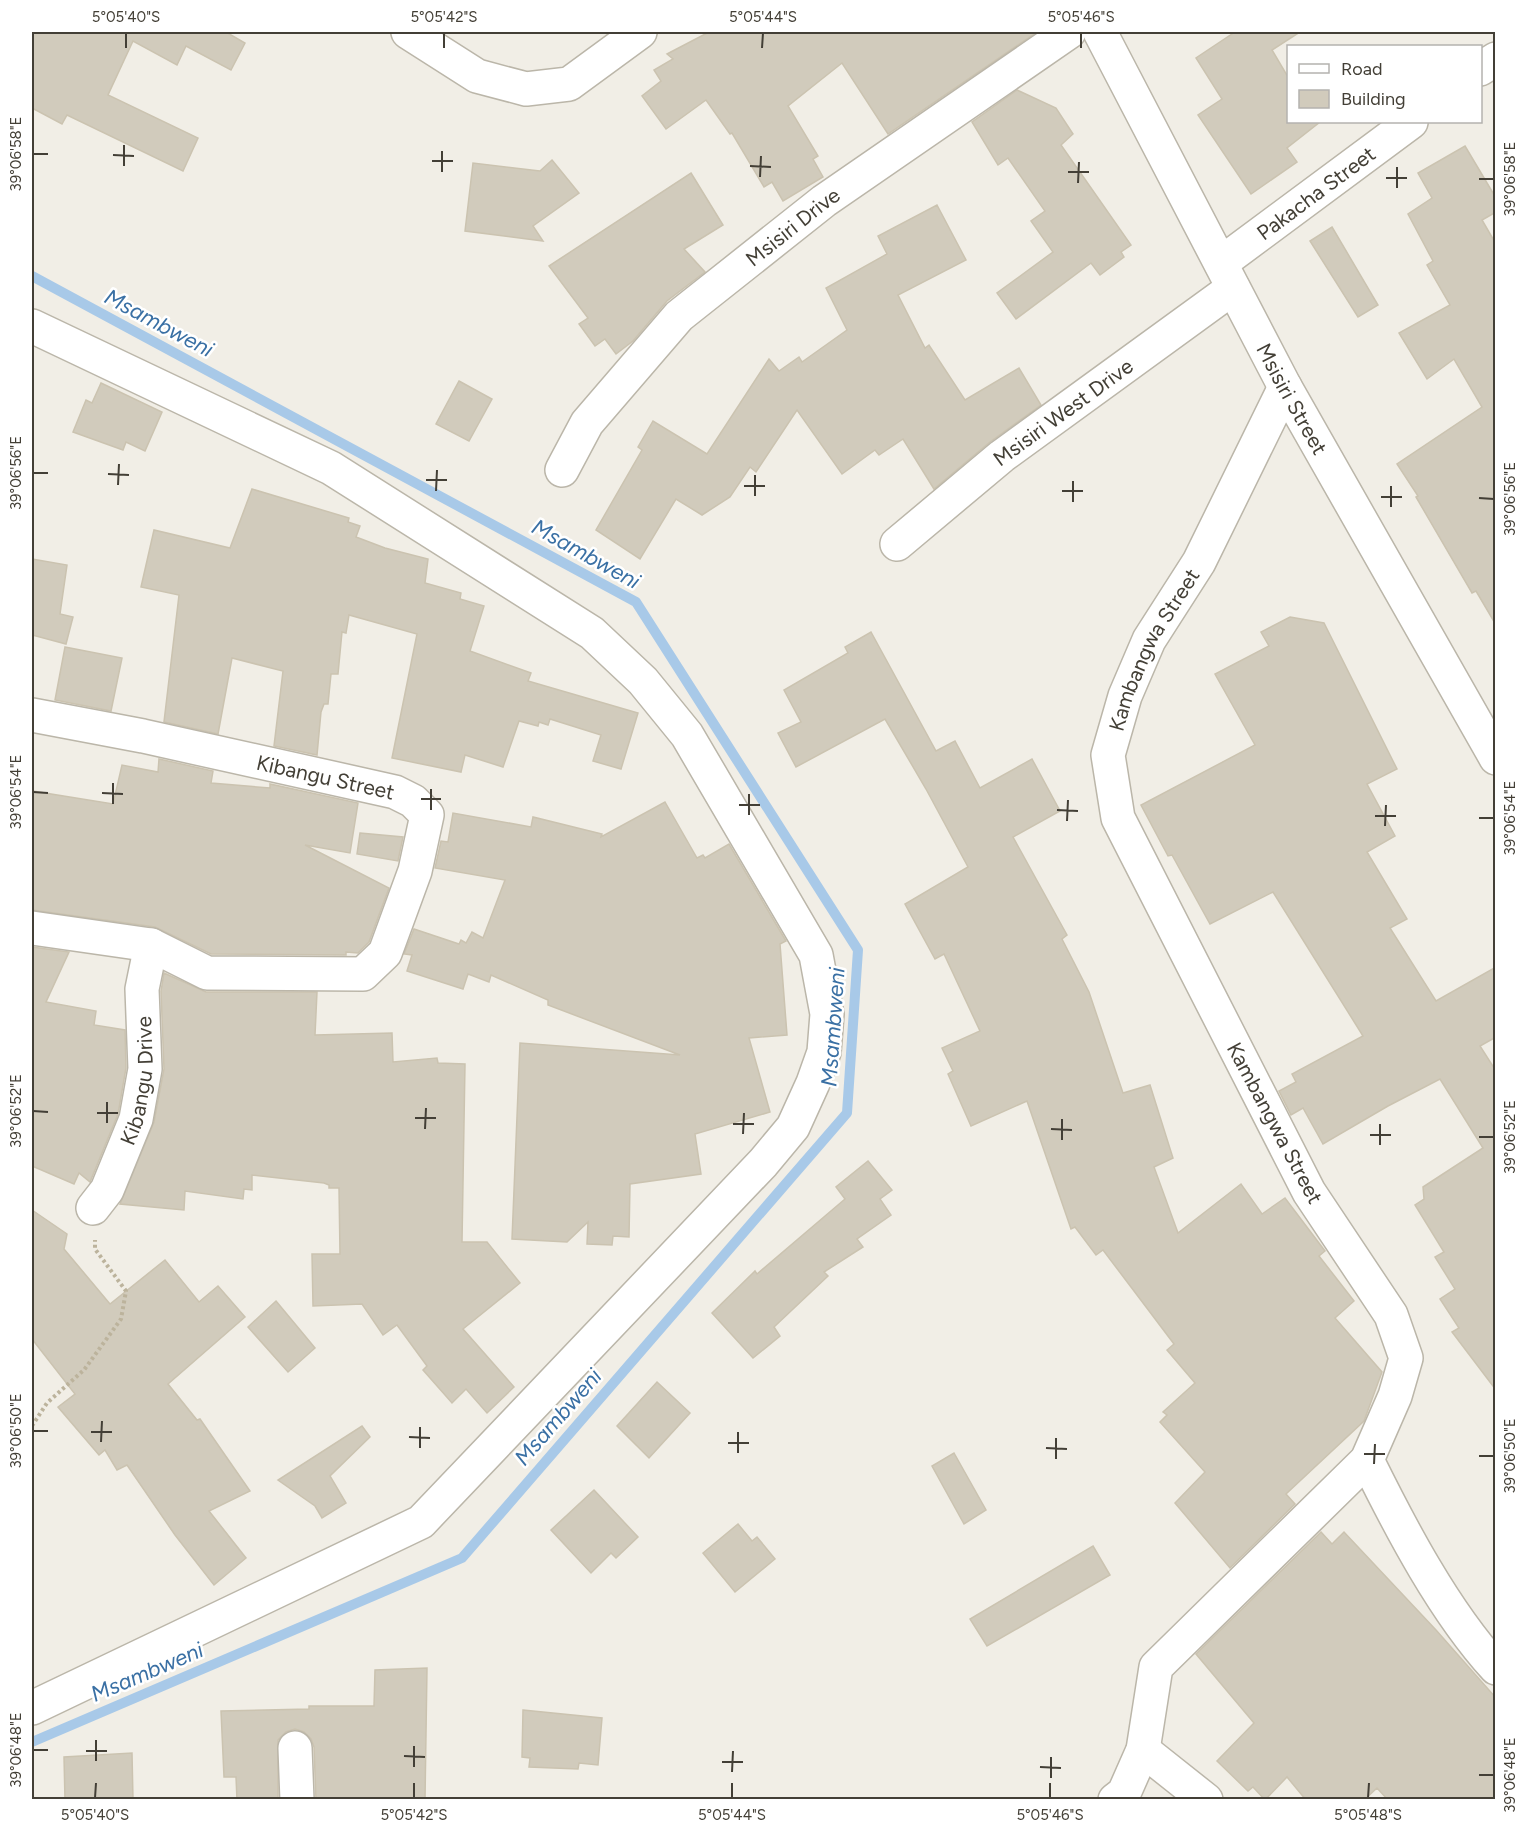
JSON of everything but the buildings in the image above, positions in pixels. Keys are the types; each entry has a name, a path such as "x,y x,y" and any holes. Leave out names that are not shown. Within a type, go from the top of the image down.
{"street":[{"path":"408,32 477,76 526,89 569,84 640,32"},
{"name":"Msisiri Drive","path":"562,470 586,423 680,316 824,201 1069,32"},
{"name":"Msisiri Street","path":"1100,32 1285,387 1496,759"},
{"path":"1482,68 1496,59"},
{"name":"Pakacha Street","path":"1227,276 1410,123"},
{"name":"Msisiri West Drive","path":"897,544 1002,456 1227,276"},
{"path":"32,327 331,468 592,633 643,681 687,735 816,955 827,1014 824,1052 793,1127 763,1164 421,1522 32,1707"},
{"name":"Kambangwa Street","path":"1115,1800 1124,1792 1143,1750 1156,1667 1367,1460 1395,1396 1406,1358 1391,1315 1309,1192 1118,818 1108,755 1125,696 1149,640 1199,562 1285,387"},
{"name":"Kibangu Street","path":"32,715 143,736 395,792 413,801 427,815 416,871 385,953 363,974 207,973 151,945 32,928"},
{"name":"Kibangu Drive","path":"93,1208 107,1190 136,1119 145,1069 142,989 151,945"},
{"path":"1367,1460 1400,1528 1477,1648 1496,1668"},
{"path":"295,1748 297,1800"},
{"path":"1143,1750 1206,1800"}],"path":[{"path":"32,1426 47,1403 84,1370 121,1319 126,1291 110,1274 95,1250 93,1208"}],"waterway":[{"name":"Msambweni","path":"32,276 636,602 858,950 847,1113 462,1558 32,1742"}]}
